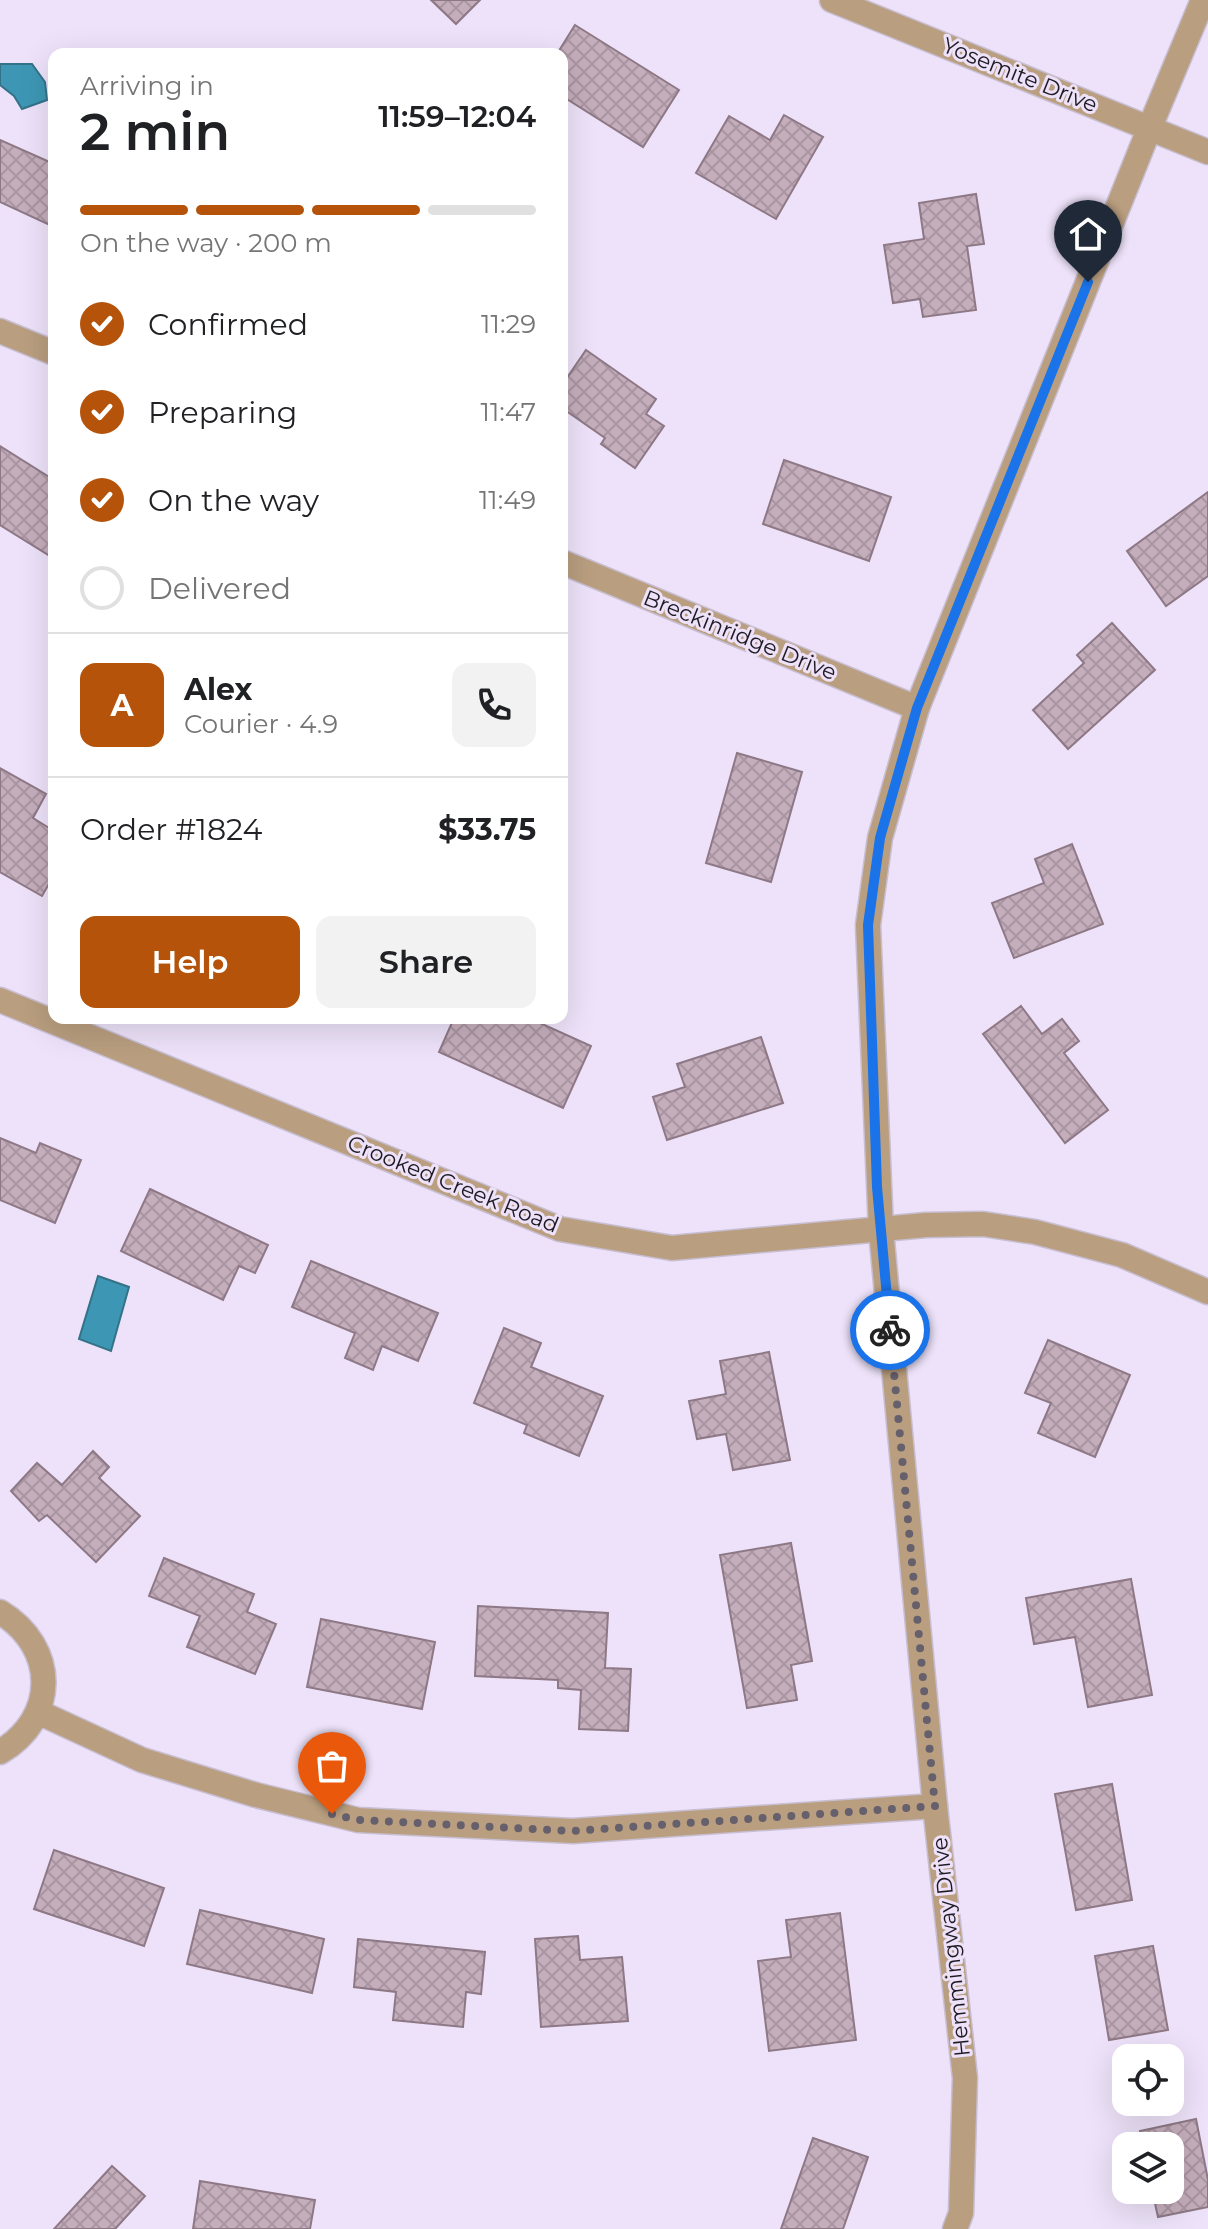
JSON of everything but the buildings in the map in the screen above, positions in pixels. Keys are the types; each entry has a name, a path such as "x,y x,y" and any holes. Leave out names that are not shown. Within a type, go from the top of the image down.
{"street":[{"name":"Yosemite Drive","path":"832,0 1208,152"},
{"name":"Hemmingway Drive","path":"955,2229 961,2213 965,2078 935,1806 881,1230 868,925 880,838 917,708 1203,0"},
{"path":"0,331 48,351"},
{"name":"Breckinridge Drive","path":"568,564 917,708"},
{"name":"Crooked Creek Road","path":"0,1000 48,1020"},
{"name":"Crooked Creek Road","path":"59,1024 560,1229 672,1248 926,1225 983,1224 1035,1232 1122,1255 1208,1292"},
{"path":"0,1612 27,1634 38,1651 44,1692 28,1730 0,1752"},
{"path":"38,1712 142,1760 256,1795 358,1820 573,1831 935,1806"}],"water":[{"path":"0,64 32,64 45,82 47,100 22,109 14,96 0,85"},
{"path":"98,1276 129,1287 111,1351 79,1339"}],"way so far":[{"path":"332,1814 358,1820 573,1831 935,1806 890,1330"}],"route":[{"path":"890,1330 877,1187 868,925 880,838 917,708 1088,282"}]}
